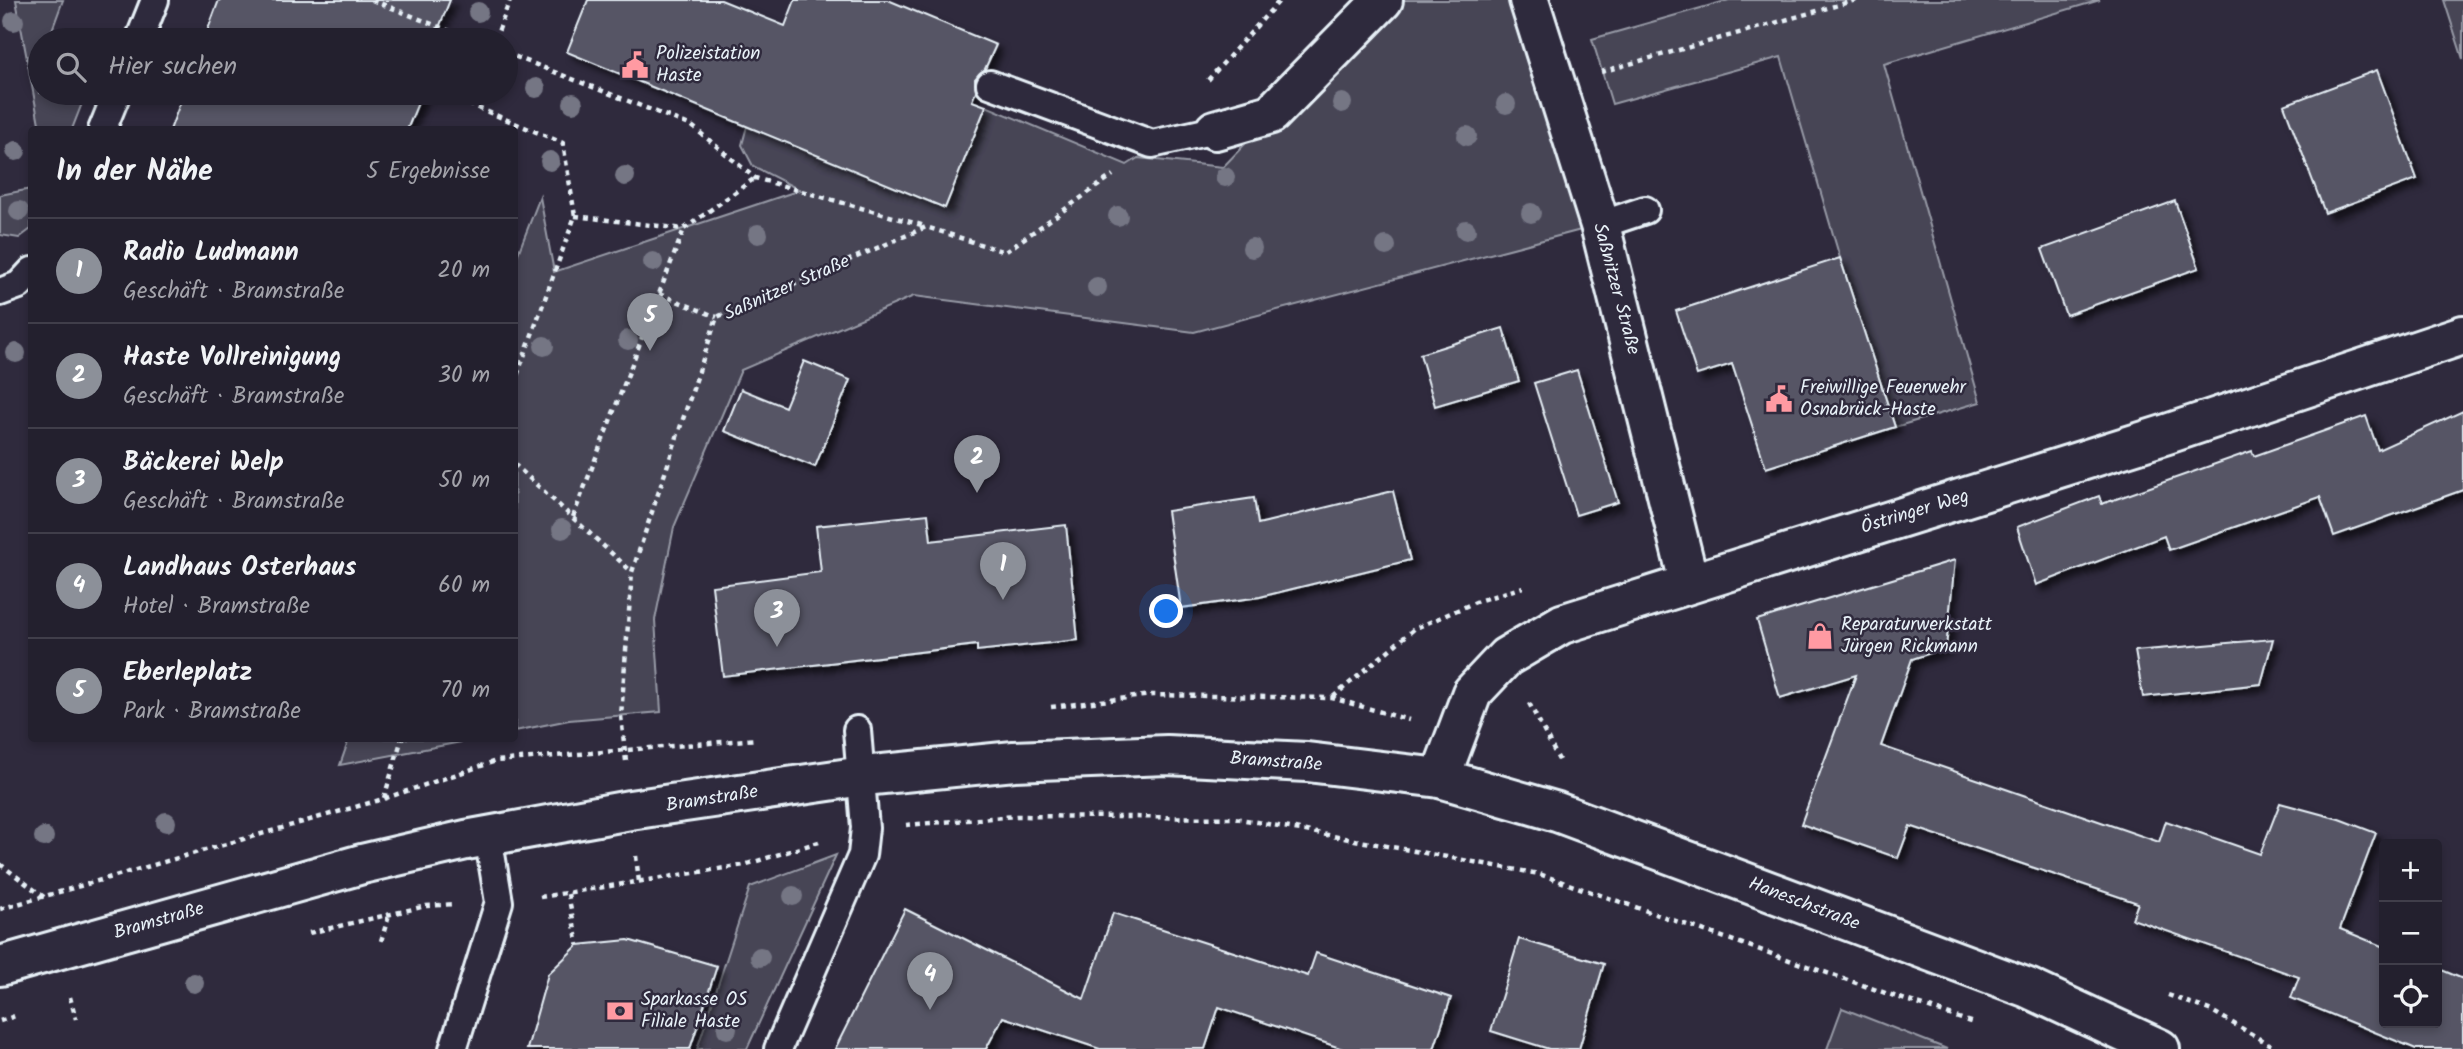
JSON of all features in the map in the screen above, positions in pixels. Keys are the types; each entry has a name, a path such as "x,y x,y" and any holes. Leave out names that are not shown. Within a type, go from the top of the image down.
{"street":[{"path":"1215,130 1271,114 1383,0"},
{"name":"Saßnitzer Straße","path":"1529,0 1600,225 1689,582"},
{"name":"Östringer Weg","path":"1440,778 1472,693 1506,657 1562,624 2167,434 2463,335"},
{"name":"Bramstraße","path":"0,966 362,864 488,836 630,810 863,776 1014,761 1167,755 1307,762 1440,778"},
{"name":"Haneschstraße","path":"1440,778 1556,812 2028,988 2160,1049"}],"lane":[{"path":"144,28 155,0"},
{"path":"990,83 1152,144 1215,130"},
{"path":"105,126 112,105"},
{"path":"1600,225 1645,210"},
{"path":"0,292 19,285 28,275"},
{"path":"778,1049 862,855 866,828 857,730"},
{"path":"453,1049 499,902 488,836"}],"path":[{"path":"372,0 441,28"},
{"path":"499,28 510,0"},
{"path":"1555,86 1856,0"},
{"path":"518,58 692,126 755,178 801,189 1005,251 1116,173"},
{"path":"471,105 563,143 575,216 518,373"},
{"path":"573,517 684,229 755,178"},
{"path":"575,216 684,229"},
{"name":"Saßnitzer Straße","path":"625,750 621,716 632,572 717,317 926,227"},
{"path":"659,294 717,317"},
{"path":"518,468 632,572"},
{"path":"1332,698 1415,629 1478,601 1527,586"},
{"path":"383,799 401,742"},
{"path":"296,936 426,906 499,902 568,894 744,865 866,828 1016,816 1236,818 1539,874 1985,1028"},
{"path":"0,864 44,895 0,909"},
{"path":"568,894 578,945"},
{"path":"381,941 389,915"},
{"path":"76,1019 71,998 84,994"}],"shaded area":[{"path":"16,0 63,0 53,28 28,28 28,64"},
{"path":"1383,0 1529,0 1600,225 1194,332 914,296 741,370 674,527 655,620 661,712 569,720 518,730 518,254 540,197 554,272 800,190 753,166 742,145 747,126 945,207 986,106 1127,165 1138,158 1223,167"},
{"path":"1729,0 2100,0 1884,64 1980,402 1895,427 1840,258 1781,57 1612,104 1592,39"},
{"path":"2444,0 2463,0 2463,59"},
{"path":"36,105 81,105 73,126 39,126"},
{"path":"28,190 28,231 19,238 0,235 0,195"},
{"path":"348,742 461,742 340,765"},
{"path":"836,855 747,1049 697,1049 750,887"},
{"path":"1842,1008 1947,1049 1827,1049"}],"building":[{"path":"219,0 450,0 439,28 208,28"},
{"path":"588,0 721,0 785,26 795,0 888,0 996,45 985,69 975,79 976,91 972,101 986,106 945,208 567,52"},
{"path":"2377,70 2417,179 2325,213 2284,105"},
{"path":"179,105 417,105 409,126 172,126"},
{"path":"2175,201 2199,268 2066,315 2042,249"},
{"path":"1840,258 1895,427 1766,468 1732,364 1697,375 1676,311"},
{"path":"1503,328 1519,381 1435,406 1420,354"},
{"path":"804,361 850,380 815,467 724,431 741,389 785,407"},
{"path":"1577,370 1618,502 1576,515 1534,383"},
{"path":"2463,411 2463,490 2334,536 2320,497 2169,550 2164,536 2036,585 2017,527 2099,496 2102,504 2252,451 2254,456 2366,416 2378,450"},
{"path":"1393,491 1410,560 1260,597 1181,608 1167,511 1254,498 1258,524"},
{"path":"928,514 931,541 1066,525 1078,640 977,651 977,645 723,676 712,586 821,572 816,526"},
{"path":"1955,560 1946,648 1912,659 1881,746 2159,842 2166,821 2260,854 2280,803 2339,819 2376,833 2340,929 2379,945 2379,1028 2442,1028 2442,970 2463,979 2463,1049 2416,1049 2291,998 2299,977 2132,919 2138,903 1910,826 1898,858 1801,824 1856,675 1780,698 1757,620"},
{"path":"2273,639 2261,684 2143,697 2135,651"},
{"path":"905,909 1084,999 1113,913 1308,976 1316,953 1451,998 1434,1049 1343,1049 1219,1007 1205,1049 1100,1049 1003,1017 986,1049 835,1049"},
{"path":"1519,939 1604,964 1579,1049 1549,1049 1491,1031"},
{"name":"Sparkasse OS Filiale Haste","path":"628,940 717,966 690,1049 527,1049 548,974 578,945"}],"place":[{"name":"Polizeistation Haste","path":"635,65"},
{"name":"Eberleplatz","path":"650,351"},
{"name":"Freiwillige Feuerwehr Osnabrück-Haste","path":"1779,399"},
{"name":"Haste Vollreinigung","path":"977,493"},
{"name":"Radio Ludmann","path":"1003,600"},
{"name":"Reparaturwerkstatt Jürgen Rickmann","path":"1820,636"},
{"name":"Bäckerei Welp","path":"777,647"},
{"name":"Landhaus Osterhaus","path":"930,1010"},
{"name":"Sparkasse OS Filiale Haste","path":"620,1011"}]}
